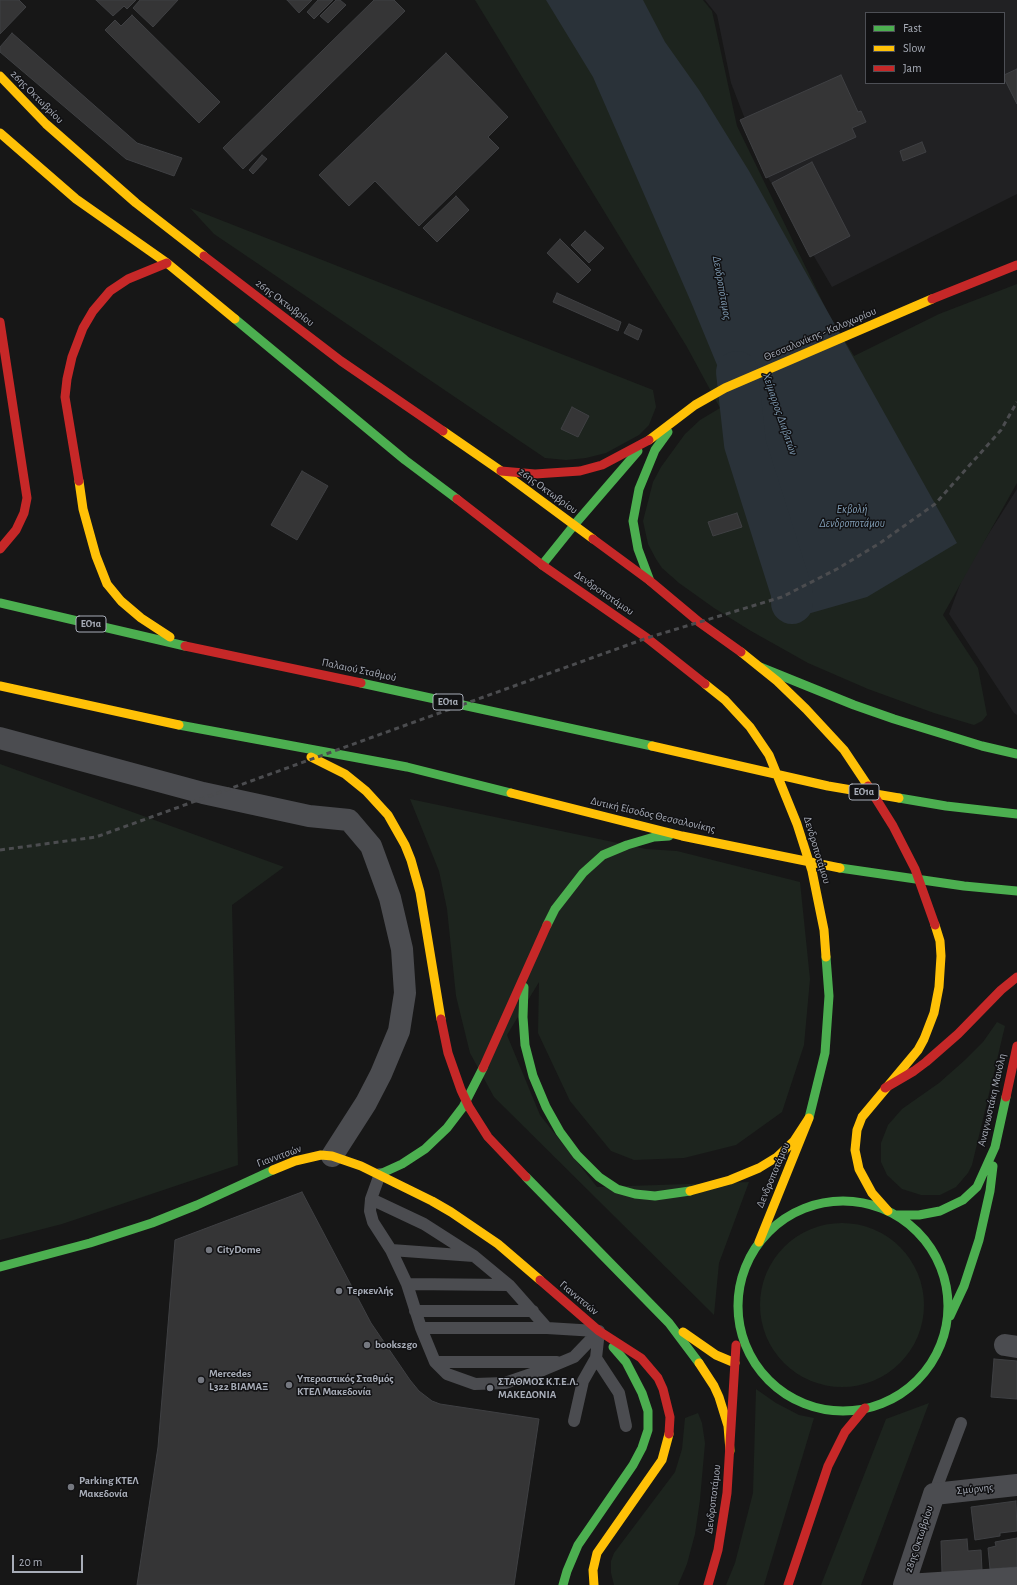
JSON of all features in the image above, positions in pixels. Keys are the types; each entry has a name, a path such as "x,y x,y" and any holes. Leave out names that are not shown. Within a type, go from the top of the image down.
{"main road":[{"name":"26ης Οκτωβρίου","path":"0,76 46,124 136,203 185,242 341,361 575,524"},
{"path":"0,133 76,199 167,263 405,460 542,565 644,444"},
{"path":"167,263 128,279 110,291 92,311 83,328 72,357 65,397 83,509 96,556 107,584 121,600 141,618 182,645"},
{"name":"Θεσσαλονίκης - Καλοχωρίου","path":"644,444 680,416 724,388 941,295 1017,265"},
{"path":"0,322 27,498 24,513 16,530 0,549"},
{"path":"650,581 638,549 633,521 639,489 655,450 680,416"},
{"path":"501,471 535,474 580,471 602,464 644,444"},
{"path":"575,524 650,581 699,622 760,667 796,698 834,738 854,763 893,826 924,889 936,926 941,956 941,971 934,1013 929,1028 918,1050 862,1117 857,1130 855,1150 859,1168 864,1179 875,1196 892,1213"},
{"name":"Δενδροποτάμου","path":"542,565 647,638 725,700 750,727 769,755 797,824 808,857 818,896 828,962 828,1024 819,1082 809,1118 759,1242"},
{"name":"Παλαιού Σταθμού","path":"0,603 182,645 713,759 828,786 946,806 1017,814"},
{"path":"760,667 894,719 982,746 1017,754"},
{"path":"0,686 165,722 286,745 345,774 366,791 388,815 405,845 411,860 420,892 441,1023 448,1054 461,1090 477,1121 488,1137 518,1171 669,1323 703,1368 719,1397 728,1426 730,1451"},
{"name":"Δυτική Είσοδος Θεσσαλονίκης","path":"286,745 407,767 682,836 845,869 964,886 1017,891"},
{"path":"380,1174 402,1164 425,1149 448,1128 463,1107 487,1059 529,963 555,909 583,873 602,855 627,845 654,837 682,836"},
{"path":"529,963 524,993 523,1031 533,1076 546,1107 564,1138 590,1169 617,1189 635,1194 655,1196 678,1194 730,1180 759,1168 777,1157 794,1141 809,1118"},
{"path":"885,1088 926,1062 958,1034 1001,990 1017,977"},
{"name":"Αναγνωστάκη Μανόλη","path":"892,1213 919,1215 931,1213 949,1207 963,1200 977,1187 995,1147 1017,1046"},
{"path":"947,1322 964,1286 979,1240 990,1191 995,1147"},
{"name":"Γιαννιτσών","path":"0,1267 90,1243 152,1224 295,1161 321,1155 332,1156 380,1174 432,1201 485,1235 599,1331 637,1356 658,1378 663,1389 670,1417 666,1446 657,1468 597,1553 593,1570 594,1585"},
{"name":"Δενδροποτάμου","path":"708,1583 718,1550 723,1524 730,1451 738,1298 741,1278 748,1259 759,1242 771,1228 785,1218 803,1208 818,1203 854,1201 879,1207 892,1213 920,1234 938,1260 944,1275 947,1291 947,1322 943,1338 936,1354 927,1368 916,1381 893,1398 865,1408 838,1411 811,1406 787,1394 765,1377 756,1366 746,1348 738,1318"},
{"path":"669,1323 716,1355 765,1377"},
{"name":"Γιαννιτσών","path":"563,1585 578,1545 633,1465 642,1448 648,1430 648,1411 637,1382 626,1362 599,1331"},
{"path":"788,1585 828,1466 845,1432 865,1408"}],"street":[{"path":"0,738 203,793 309,816 348,820 371,846 390,898 402,949 405,994 399,1031 381,1074 366,1103 332,1156"},
{"name":"Σμύρνης","path":"934,1494 1017,1485"},
{"name":"28ης Οκτωβρίου","path":"904,1585 934,1494"},
{"path":"907,1585 1017,1578"}],"lane":[{"path":"380,1174 371,1199 370,1211 373,1222 391,1250 407,1284 421,1328 435,1362 447,1374 475,1384 505,1383 543,1370 574,1357 599,1331"},
{"path":"371,1199 430,1228 474,1256 510,1285 534,1311 547,1328"},
{"path":"391,1250 474,1256"},
{"path":"407,1284 510,1285"},
{"path":"415,1311 534,1311"},
{"path":"421,1328 547,1328 599,1331"},
{"path":"574,1421 583,1381 596,1358 599,1331"},
{"path":"596,1358 619,1393 626,1426"},
{"path":"435,1362 563,1362"},
{"path":"934,1494 961,1424"}],"shaded area":[{"path":"475,0 703,0 712,11 737,126 828,313 854,356 939,314 1017,284 1017,483 943,615 978,668 987,715 982,721 974,725 934,713 868,689 808,663 714,608 679,583 662,568 648,544 643,521 653,482 661,467 685,434 700,420 720,408 687,347"},
{"path":"705,0 1017,0 1017,194 832,287 767,176 731,83 717,15"},
{"path":"190,208 653,390 656,407 649,425 639,435 606,453 586,458 566,460 545,458 214,234"},
{"path":"1017,489 1017,715 1014,713 949,614 965,571"},
{"path":"0,764 284,867 232,905 238,1165 62,1224 0,1240"},
{"path":"410,799 646,849 677,851 800,882 810,979 804,1045 782,1112 736,1145 684,1158 634,1160 611,1151 570,1101 538,1033 539,982 507,1035 540,1115 597,1187 749,1182 719,1263 714,1315 494,1097 470,1053 456,996 447,909 439,871"},
{"path":"997,1022 1005,1026 972,1165 968,1173 956,1187 940,1195 921,1195 902,1189 887,1175 881,1162 881,1143 888,1125 902,1109 939,1083 965,1060 983,1042"},
{"path":"834,1223 850,1223 873,1229 888,1237 900,1247 910,1259 921,1281 924,1305 921,1329 910,1351 900,1363 888,1373 866,1384 850,1387 834,1387 818,1384 796,1373 784,1363 774,1351 763,1329 760,1313 760,1297 763,1281 774,1259 784,1247 796,1237 818,1226"},
{"path":"756,1389 776,1403 799,1415 814,1418 764,1585 726,1585 735,1563 753,1493"},
{"path":"929,1403 861,1585 821,1585 886,1419"},
{"path":"698,1413 702,1423 705,1443 700,1500 695,1534 687,1564 678,1585 614,1585 611,1573 611,1561 614,1553 675,1472 682,1449 685,1418"}],"water":[{"name":"Εκβολή Δενδροποτάμου","path":"546,0 643,0 665,42 699,90 749,171 957,543 867,597 797,617 760,469 691,302 593,77"}],"building":[{"path":"0,0 19,0 26,7 0,34"},
{"path":"96,0 136,0 127,9 124,6 113,16"},
{"path":"140,0 178,0 153,27 133,8"},
{"path":"287,0 312,0 299,13"},
{"path":"318,0 333,0 314,19 307,12"},
{"path":"336,0 340,0 346,5 328,23 320,16"},
{"path":"374,0 394,0 405,11 243,169 223,148"},
{"path":"132,15 220,102 199,123 105,30 115,20 121,26"},
{"path":"12,33 137,143 182,158 174,176 126,159 0,52 0,47"},
{"path":"446,53 508,117 488,137 499,148 419,226 375,181 349,206 319,175"},
{"path":"1017,69 1017,104 1005,80 1005,75"},
{"path":"841,75 858,112 861,111 866,122 852,128 856,137 766,178 740,120"},
{"path":"922,142 926,152 903,161 900,151"},
{"path":"262,155 267,159 253,174 249,170"},
{"path":"812,162 850,236 810,257 772,183"},
{"path":"456,196 469,210 437,242 423,228"},
{"path":"585,231 604,248 589,263 571,245"},
{"path":"560,239 591,270 578,283 547,253"},
{"path":"557,293 621,322 618,331 553,302"},
{"path":"629,324 642,330 638,340 624,333"},
{"path":"572,407 589,416 578,437 561,429"},
{"path":"302,471 328,486 297,540 271,525"},
{"path":"737,513 742,527 713,536 708,522"},
{"name":"Υπεραστικός Σταθμός ΚΤΕΛ Μακεδονία","path":"302,1192 371,1323 419,1391 432,1401 440,1404 539,1419 514,1585 137,1585 158,1447 175,1240"},
{"path":"994,1359 1017,1361 1017,1399 991,1397"},
{"path":"1016,1501 1017,1531 1000,1533 1000,1536 975,1540 971,1507"},
{"path":"1017,1538 1017,1567 990,1569 988,1548 996,1546 995,1542"},
{"path":"967,1539 968,1551 981,1550 982,1570 942,1573 941,1541"}],"waterway":[{"name":"Δενδροπόταμος","path":"737,372 745,444 792,593 792,603"}],"railway":[{"path":"0,850 96,837 647,638 782,597 837,569 880,543 935,504 1001,430 1017,402"}],"traffic: fast":[{"path":"235,319 405,460 457,499"},
{"path":"650,581 638,549 633,521 639,489 655,450 668,432"},
{"path":"542,565 638,451"},
{"path":"0,603 185,646"},
{"path":"760,667 854,705 894,719 982,746 1017,754"},
{"path":"361,683 652,746"},
{"path":"179,725 407,767 511,793"},
{"path":"899,798 946,806 1017,814"},
{"path":"547,925 555,909 583,873 603,855 627,845 654,837 669,836"},
{"path":"840,868 964,886 1017,891"},
{"path":"809,1118 825,1053 829,996 826,957"},
{"path":"524,987 523,1017 525,1045 533,1076 546,1107 560,1132 577,1155 599,1177 617,1189 635,1194 655,1196 690,1191"},
{"path":"380,1174 402,1164 425,1149 447,1128 463,1107 483,1068"},
{"path":"896,1215 919,1215 940,1211 963,1200 977,1187 995,1147 1006,1097"},
{"path":"950,1316 964,1286 979,1240 990,1191 993,1166"},
{"path":"0,1267 90,1243 152,1223 197,1205 273,1170"},
{"path":"526,1177 669,1323 699,1363"},
{"path":"833,1201 853,1201 874,1205 893,1213 910,1225 924,1239 936,1256 944,1275 948,1296 948,1306 948,1316 944,1337 936,1356 924,1373 910,1387 893,1399 874,1407 853,1411 833,1411 812,1407 793,1399 776,1387 762,1373 750,1356 742,1337 738,1316 738,1296 742,1275 750,1256 762,1239 776,1225 793,1213 812,1205 833,1201"},
{"path":"563,1585 578,1545 633,1465 642,1448 648,1430 648,1411 642,1393 626,1362 613,1347"}],"traffic: slow":[{"path":"0,76 46,124 136,203 204,256"},
{"path":"0,133 76,199 167,263 235,319"},
{"path":"649,440 695,405 725,388 932,299"},
{"path":"443,431 501,471 593,539"},
{"path":"79,481 83,509 96,556 107,584 121,601 141,618 170,637"},
{"path":"741,652 777,681 806,709 844,750 868,786"},
{"path":"705,684 725,700 750,727 769,755 797,824 812,871 824,930 826,957"},
{"path":"0,686 179,725"},
{"path":"652,746 828,786 899,798"},
{"path":"311,757 345,774 366,791 388,815 405,845 420,892 441,1019"},
{"path":"511,793 682,836 840,868"},
{"path":"888,1211 872,1193 859,1169 855,1150 857,1130 862,1117 918,1050 934,1013 939,987 941,956 940,941 935,925"},
{"path":"759,1242 809,1118"},
{"path":"690,1191 730,1180 759,1168 777,1157 794,1141 809,1118"},
{"path":"273,1170 295,1161 321,1155 332,1156 361,1166 451,1212 498,1244 540,1280"},
{"path":"683,1332 716,1355 735,1363"},
{"path":"699,1363 714,1386 719,1397 728,1426 730,1451"},
{"path":"594,1585 593,1570 597,1553 662,1460 669,1434"}],"traffic: jam":[{"path":"204,256 341,361 443,431"},
{"path":"79,481 65,397 72,357 83,328 93,311 110,291 128,279 167,263"},
{"path":"932,299 1017,265"},
{"path":"0,322 27,498 24,513 16,530 0,549"},
{"path":"501,471 535,474 580,471 602,465 649,440"},
{"path":"457,499 542,565 647,638 705,684"},
{"path":"593,539 650,581 699,622 741,652"},
{"path":"185,646 361,683"},
{"path":"868,786 893,826 915,869 935,925"},
{"path":"483,1068 547,925"},
{"path":"885,1088 926,1062 958,1034 1001,990 1017,977"},
{"path":"441,1019 448,1053 461,1090 469,1107 488,1137 526,1177"},
{"path":"1006,1097 1017,1046"},
{"path":"540,1280 599,1331 641,1358 658,1378 663,1389 670,1417 669,1434"},
{"path":"708,1585 718,1550 727,1493 736,1345"},
{"path":"788,1585 828,1466 845,1432 865,1408"}],"place":[{"name":"CityDome","path":"209,1250"},
{"name":"Τερκενλής","path":"339,1291"},
{"name":"books2go","path":"367,1345"},
{"name":"Mercedes L322 ΒΙΑΜΑΞ","path":"201,1380"},
{"name":"Υπεραστικός Σταθμός ΚΤΕΛ Μακεδονία","path":"289,1385"},
{"name":"ΣΤΑΘΜΟΣ Κ.Τ.Ε.Λ. ΜΑΚΕΔΟΝΙΑ","path":"490,1388"},
{"name":"Parking ΚΤΕΛ Μακεδονία","path":"71,1487"}],"water label":[{"name":"Χείμαρρος Διαβατών","path":"780,414"}]}
